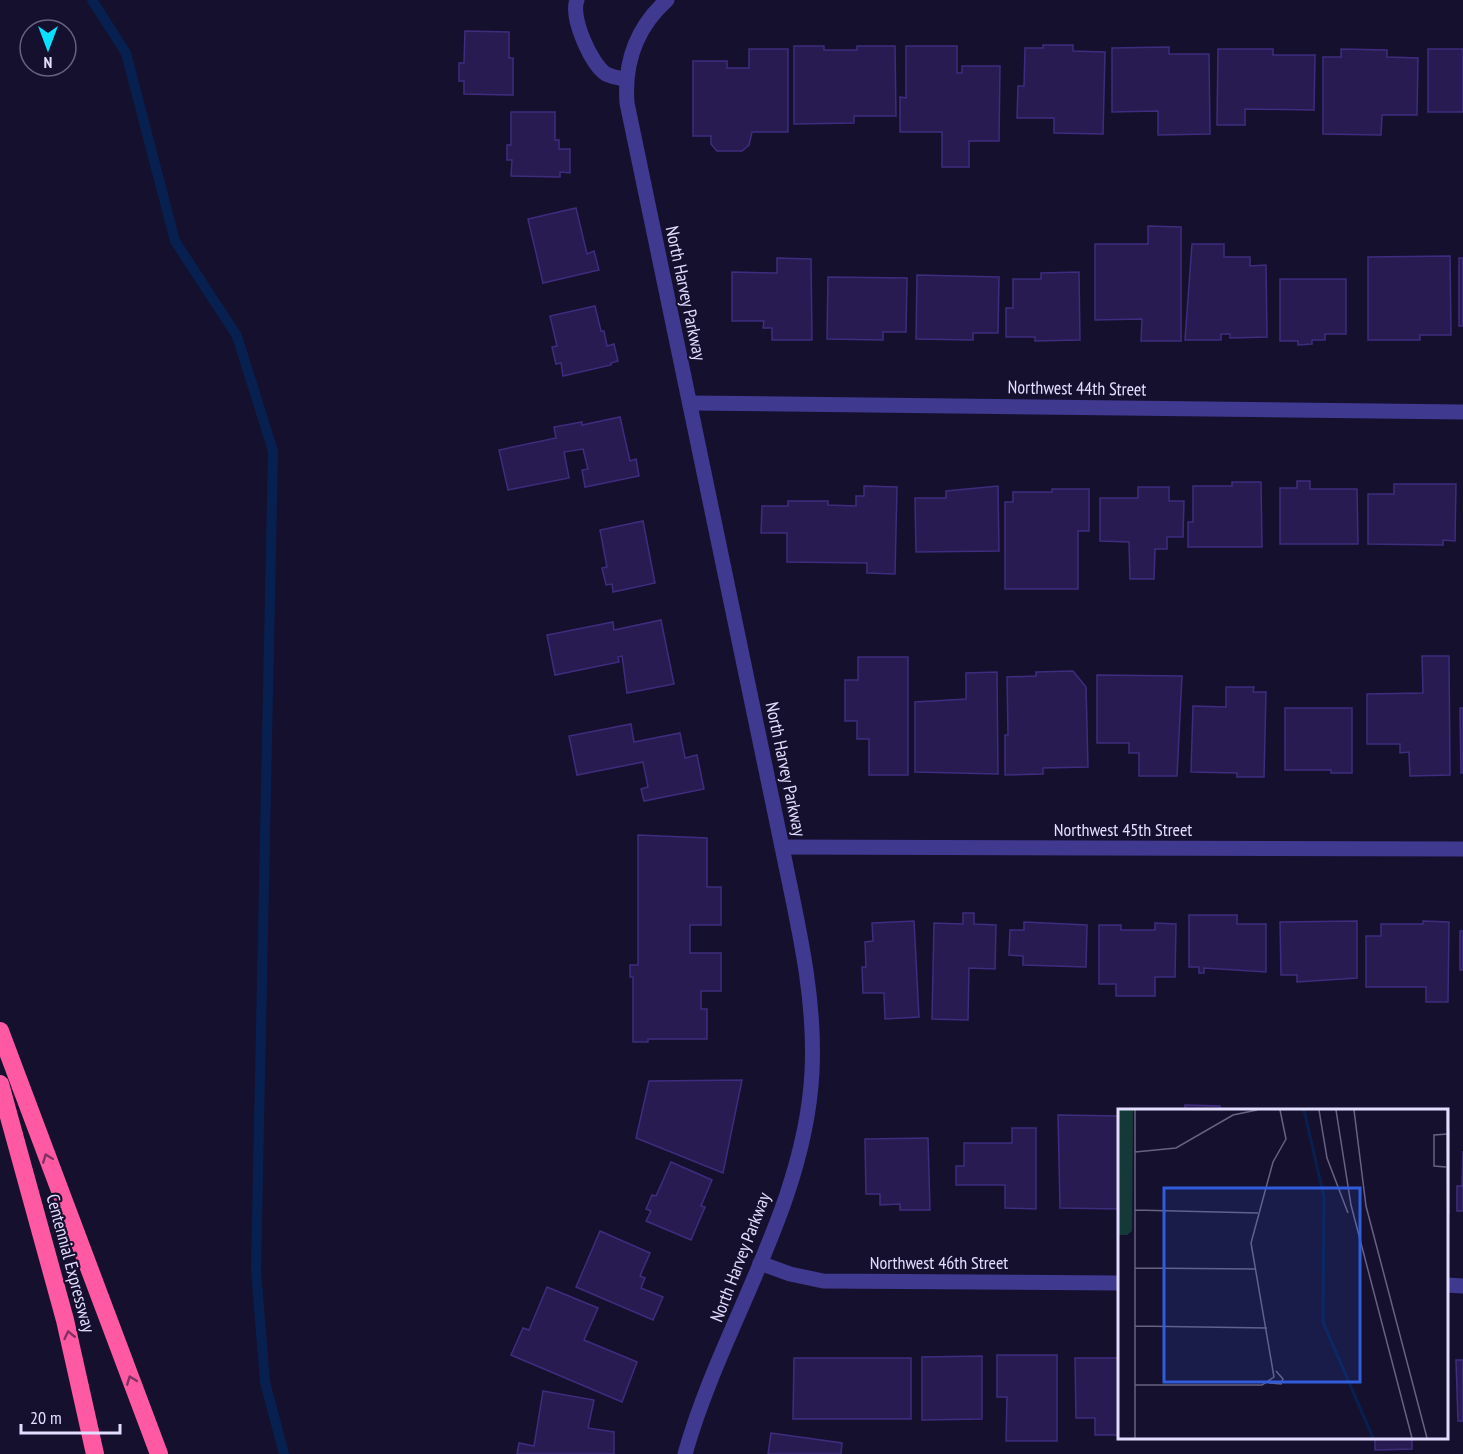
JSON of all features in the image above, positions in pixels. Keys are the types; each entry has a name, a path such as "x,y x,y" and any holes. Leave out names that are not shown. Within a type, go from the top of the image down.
{"highway":[{"path":"0,1031 159,1454"},
{"name":"Centennial Expressway","path":"0,1084 65,1320 95,1454"}],"street":[{"path":"577,0 576,23 599,67 605,73 625,79"},
{"name":"North Harvey Parkway","path":"667,0 657,9 638,37 629,56 625,79 629,115 782,847 811,1002 812,1074 799,1150 760,1263 685,1454"},
{"name":"Northwest 44th Street","path":"690,402 1463,412"},
{"name":"Northwest 45th Street","path":"782,847 1463,849"},
{"name":"Northwest 46th Street","path":"760,1263 789,1274 823,1281 1118,1283"}],"building":[{"path":"465,31 509,32 509,58 513,58 513,95 464,94 464,81 459,81 459,63 464,63"},
{"path":"1043,45 1073,45 1073,51 1105,52 1103,134 1054,133 1054,118 1017,118 1018,86 1024,86 1025,48 1043,48"},
{"path":"794,46 824,46 824,50 857,50 857,46 895,46 896,116 854,116 854,123 794,124"},
{"path":"906,46 957,46 957,73 962,73 962,66 1000,66 999,141 969,141 969,167 942,167 942,132 900,132 900,97 906,98"},
{"path":"1169,47 1169,54 1209,54 1210,134 1158,135 1158,111 1112,112 1112,48"},
{"path":"749,49 788,49 788,132 752,132 749,145 742,151 717,151 711,144 711,136 693,136 693,61 727,61 727,68 749,68"},
{"path":"1218,49 1273,49 1273,55 1315,55 1314,110 1245,109 1245,125 1217,125"},
{"path":"1341,49 1387,50 1387,57 1418,58 1417,115 1382,115 1381,135 1323,134 1323,57 1341,57"},
{"path":"1428,49 1463,49 1463,112 1428,112"},
{"path":"511,112 555,112 555,140 559,140 559,149 570,149 570,173 560,172 560,177 511,176 512,160 507,160 507,145 511,145"},
{"path":"576,208 587,254 594,251 599,270 543,283 528,219"},
{"path":"1148,226 1181,227 1181,341 1141,341 1142,319 1095,320 1095,244 1148,244"},
{"path":"1192,244 1224,244 1224,257 1250,257 1250,266 1266,265 1267,337 1230,338 1230,334 1221,334 1221,340 1185,340"},
{"path":"1450,256 1451,335 1420,335 1420,340 1368,340 1368,257"},
{"path":"777,258 811,259 812,340 772,340 772,328 763,328 764,321 732,321 732,272 777,273"},
{"path":"1459,258 1463,258 1463,326 1459,326"},
{"path":"1079,272 1080,340 1035,341 1035,337 1006,337 1006,308 1013,308 1013,279 1041,279 1041,273"},
{"path":"917,275 999,277 998,333 973,333 973,340 916,339"},
{"path":"828,277 907,278 906,332 883,332 883,340 827,339"},
{"path":"1280,279 1346,279 1346,334 1325,334 1325,340 1312,340 1312,344 1298,345 1298,341 1280,341"},
{"path":"595,306 607,346 614,344 618,361 611,365 563,376 561,363 556,364 552,347 557,346 550,316"},
{"path":"620,417 630,461 636,459 639,476 585,487 582,470 588,469 583,449 564,452 569,478 508,490 499,450 556,438 554,427 582,422 582,425"},
{"path":"1297,481 1310,481 1310,489 1357,489 1358,544 1280,544 1280,488 1297,488"},
{"path":"1232,482 1261,482 1262,547 1188,547 1188,522 1193,522 1193,486 1232,486"},
{"path":"1394,484 1456,484 1455,541 1443,540 1443,545 1368,544 1368,494 1394,494"},
{"path":"864,486 897,487 895,574 867,573 867,563 787,562 787,533 761,533 762,506 788,506 788,501 828,501 828,505 856,506 856,496 864,496"},
{"path":"998,486 999,551 916,552 915,498 946,498 946,491"},
{"path":"1138,487 1169,487 1169,501 1184,501 1183,537 1167,537 1167,549 1155,549 1154,579 1130,579 1129,542 1100,541 1100,498 1138,498"},
{"path":"1052,489 1089,489 1089,531 1078,531 1078,589 1005,589 1005,502 1013,502 1013,492 1052,492"},
{"path":"643,521 655,583 613,592 612,584 606,585 602,568 607,567 600,530"},
{"path":"661,620 674,684 627,693 622,656 618,657 619,662 555,675 547,635 613,622 614,630"},
{"path":"1422,656 1449,656 1450,775 1410,776 1409,752 1400,753 1400,744 1367,744 1367,694 1423,693"},
{"path":"858,657 908,657 908,775 869,775 869,739 857,739 857,721 845,721 845,680 858,680"},
{"path":"1073,671 1086,687 1088,767 1043,768 1043,774 1005,775 1005,735 1008,735 1007,677 1036,676 1036,672"},
{"path":"997,672 998,774 915,772 915,702 966,699 966,673"},
{"path":"1097,675 1182,676 1177,776 1139,776 1139,753 1129,753 1129,743 1097,743"},
{"path":"1226,687 1254,687 1253,692 1266,692 1264,777 1237,777 1237,773 1191,772 1193,706 1226,707"},
{"path":"1285,708 1352,708 1352,773 1331,773 1331,770 1285,770"},
{"path":"1460,708 1463,708 1463,773 1461,773"},
{"path":"631,724 634,742 680,733 685,758 697,755 704,789 644,801 641,789 648,787 643,762 577,775 569,736"},
{"path":"638,835 707,838 707,887 721,887 721,925 690,925 690,953 721,953 721,991 701,991 701,1009 707,1009 707,1039 648,1039 648,1042 633,1042 633,977 630,977 630,965 638,965"},
{"path":"963,913 974,913 974,924 996,925 995,969 969,968 968,1020 932,1019 934,923 963,924"},
{"path":"1189,915 1237,915 1237,924 1266,924 1266,972 1204,968 1204,973 1199,973 1199,967 1189,967"},
{"path":"914,921 919,1017 885,1019 884,993 863,993 862,967 866,967 865,942 873,941 872,923"},
{"path":"1357,921 1357,978 1297,982 1297,975 1281,975 1280,922"},
{"path":"1423,921 1449,922 1448,1002 1426,1002 1426,987 1366,987 1366,936 1381,936 1381,924 1423,924"},
{"path":"1024,922 1087,925 1086,967 1023,965 1023,956 1009,955 1010,930 1024,930"},
{"path":"1155,923 1176,924 1175,977 1155,977 1155,996 1116,996 1116,984 1099,984 1099,925 1121,925 1121,930 1155,930"},
{"path":"1460,931 1463,931 1463,970 1460,970"},
{"path":"742,1080 723,1173 636,1138 649,1081"},
{"path":"1185,1105 1220,1106 1220,1109 1185,1109"},
{"path":"1058,1115 1118,1116 1118,1209 1060,1208"},
{"path":"1012,1128 1036,1128 1036,1209 1005,1208 1005,1185 956,1185 956,1166 964,1166 964,1143 1012,1143"},
{"path":"1448,1130 1449,1130 1448,1213"},
{"path":"928,1138 930,1210 900,1210 900,1204 880,1205 880,1194 866,1194 865,1139"},
{"path":"1463,1151 1463,1211 1457,1211 1457,1186 1462,1186"},
{"path":"671,1162 712,1180 701,1206 705,1207 691,1240 646,1221 651,1211 646,1209 652,1195 656,1196"},
{"path":"600,1231 650,1253 640,1276 645,1278 641,1288 663,1297 653,1320 576,1287"},
{"path":"547,1287 598,1308 584,1340 637,1362 622,1402 511,1355 523,1328 529,1330"},
{"path":"997,1355 1057,1355 1057,1441 1006,1441 1007,1397 997,1397"},
{"path":"982,1356 982,1419 922,1420 922,1357"},
{"path":"794,1358 911,1358 911,1419 793,1419"},
{"path":"1075,1358 1118,1358 1118,1435 1095,1435 1095,1418 1076,1418"},
{"path":"1456,1360 1463,1360 1463,1421 1458,1421"},
{"path":"543,1391 594,1400 588,1428 614,1432 614,1454 517,1454 519,1443 534,1446"},
{"path":"771,1433 842,1443 841,1454 768,1454"},
{"path":"1375,1439 1412,1439 1412,1449 1375,1450"}],"waterway":[{"path":"92,0 126,53 175,241 237,336 273,451 256,1270 265,1382 284,1454"}]}
